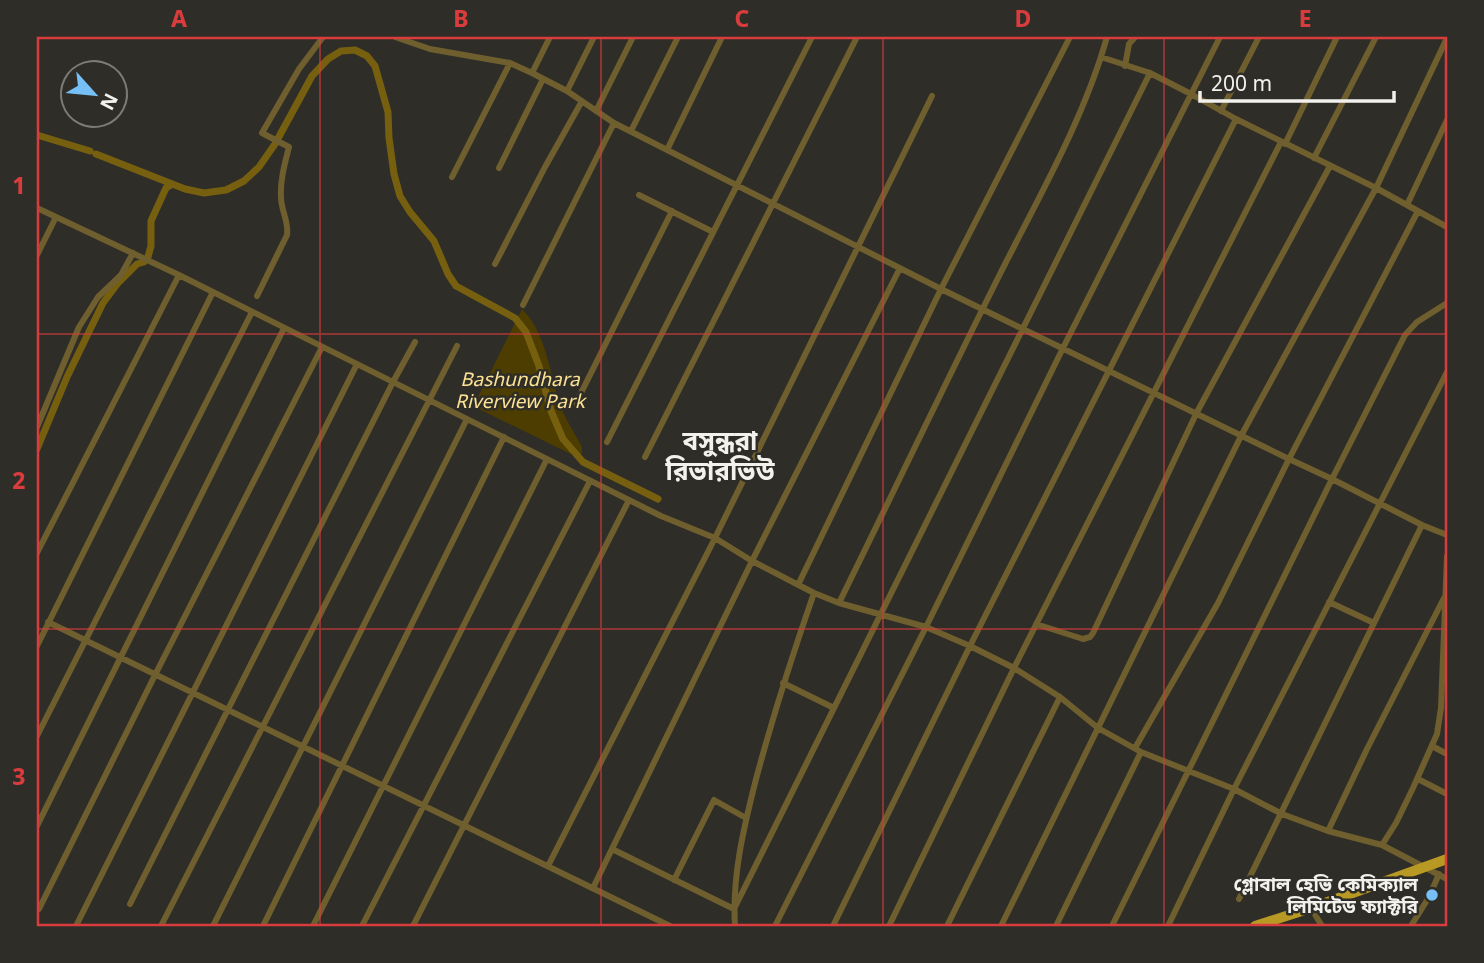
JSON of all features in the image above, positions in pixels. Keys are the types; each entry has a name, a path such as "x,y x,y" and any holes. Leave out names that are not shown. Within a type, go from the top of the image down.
{"highway":[{"path":"1255,926 1447,859"}],"street":[{"path":"257,296 287,235 288,227 280,199 289,147 262,133 299,69 323,37"},
{"path":"395,37 430,49 510,63 532,73 567,91 614,123 941,289 1447,535"},
{"path":"532,73 550,37"},
{"path":"567,91 594,37"},
{"path":"596,111 634,37"},
{"path":"631,131 678,37"},
{"path":"667,150 722,37"},
{"path":"607,442 812,37"},
{"path":"645,457 857,37"},
{"path":"798,585 941,289 1070,37"},
{"path":"839,603 1081,113 1107,37"},
{"path":"1125,66 1129,44 1135,37"},
{"path":"775,926 1220,37"},
{"path":"1221,111 1259,37"},
{"path":"889,926 1036,624 1337,37"},
{"path":"1314,158 1376,37"},
{"path":"1001,926 1241,436 1376,188 1447,38"},
{"path":"1101,57 1150,73 1447,227"},
{"path":"452,177 510,63"},
{"path":"734,909 1150,73"},
{"path":"499,168 543,79"},
{"path":"548,866 715,538 932,96"},
{"path":"495,264 582,101"},
{"path":"833,926 970,646 1236,119"},
{"path":"1407,205 1447,120"},
{"path":"523,305 614,123"},
{"path":"1036,624 1083,639 1093,633 1196,414 1329,166"},
{"path":"639,195 713,232"},
{"path":"37,208 179,275 661,516 715,538 752,561 814,593 839,603 926,627 970,646 1014,668 1060,697 1098,728 1138,750 1234,789 1282,814 1328,831 1382,845 1447,879"},
{"path":"576,403 672,211"},
{"path":"1056,926 1138,750 1218,603 1418,211"},
{"path":"37,256 56,217"},
{"path":"37,427 79,327 98,297 121,275 133,253"},
{"path":"593,888 752,561 900,268"},
{"path":"37,553 179,275"},
{"path":"37,646 213,292"},
{"path":"1112,926 1405,335 1418,321 1447,303"},
{"path":"37,736 252,312"},
{"path":"37,826 284,328"},
{"path":"130,904 415,342"},
{"path":"39,909 321,346"},
{"path":"161,926 457,346"},
{"path":"76,926 357,364"},
{"path":"1168,926 1234,789 1447,372"},
{"path":"213,926 467,419"},
{"path":"263,926 504,438"},
{"path":"313,926 547,460"},
{"path":"362,926 590,481"},
{"path":"413,926 629,500"},
{"path":"1239,899 1422,525"},
{"path":"1382,845 1418,779 1444,710 1447,556"},
{"path":"734,926 736,871 747,818 769,729 814,593"},
{"path":"1328,831 1446,594"},
{"path":"1329,602 1374,623"},
{"path":"48,622 670,926"},
{"path":"783,683 834,708"},
{"path":"947,926 1060,697"},
{"path":"1432,746 1447,754"},
{"path":"1418,779 1447,794"},
{"path":"674,880 714,800 747,818"},
{"path":"612,849 734,909"},
{"path":"1411,926 1439,874"},
{"path":"1311,908 1322,926"}],"green space":[{"name":"Bashundhara Riverview Park","path":"522,309 538,332 559,401 582,447 582,453 578,456 474,405"}],"waterway":[{"path":"96,154 185,189 204,193 226,190 244,181 259,167 275,144 312,76 328,59 341,51 355,50 367,56 375,66 388,112 394,174 400,196 434,241 448,274 456,286 515,318 526,332 539,366 551,411 563,439 583,462 658,499"},
{"path":"37,135 90,151"},
{"path":"37,449 67,377 103,303 118,283 148,257 151,221 166,188 172,184"}],"place":[{"name":"গ্লোবাল হেভি কেমিক্যাল লিমিটেড ফ্যাক্টরি","path":"1432,895"}],"district":[{"name":"বসুন্ধরা রিভারভিউ","path":"720,456"}]}
